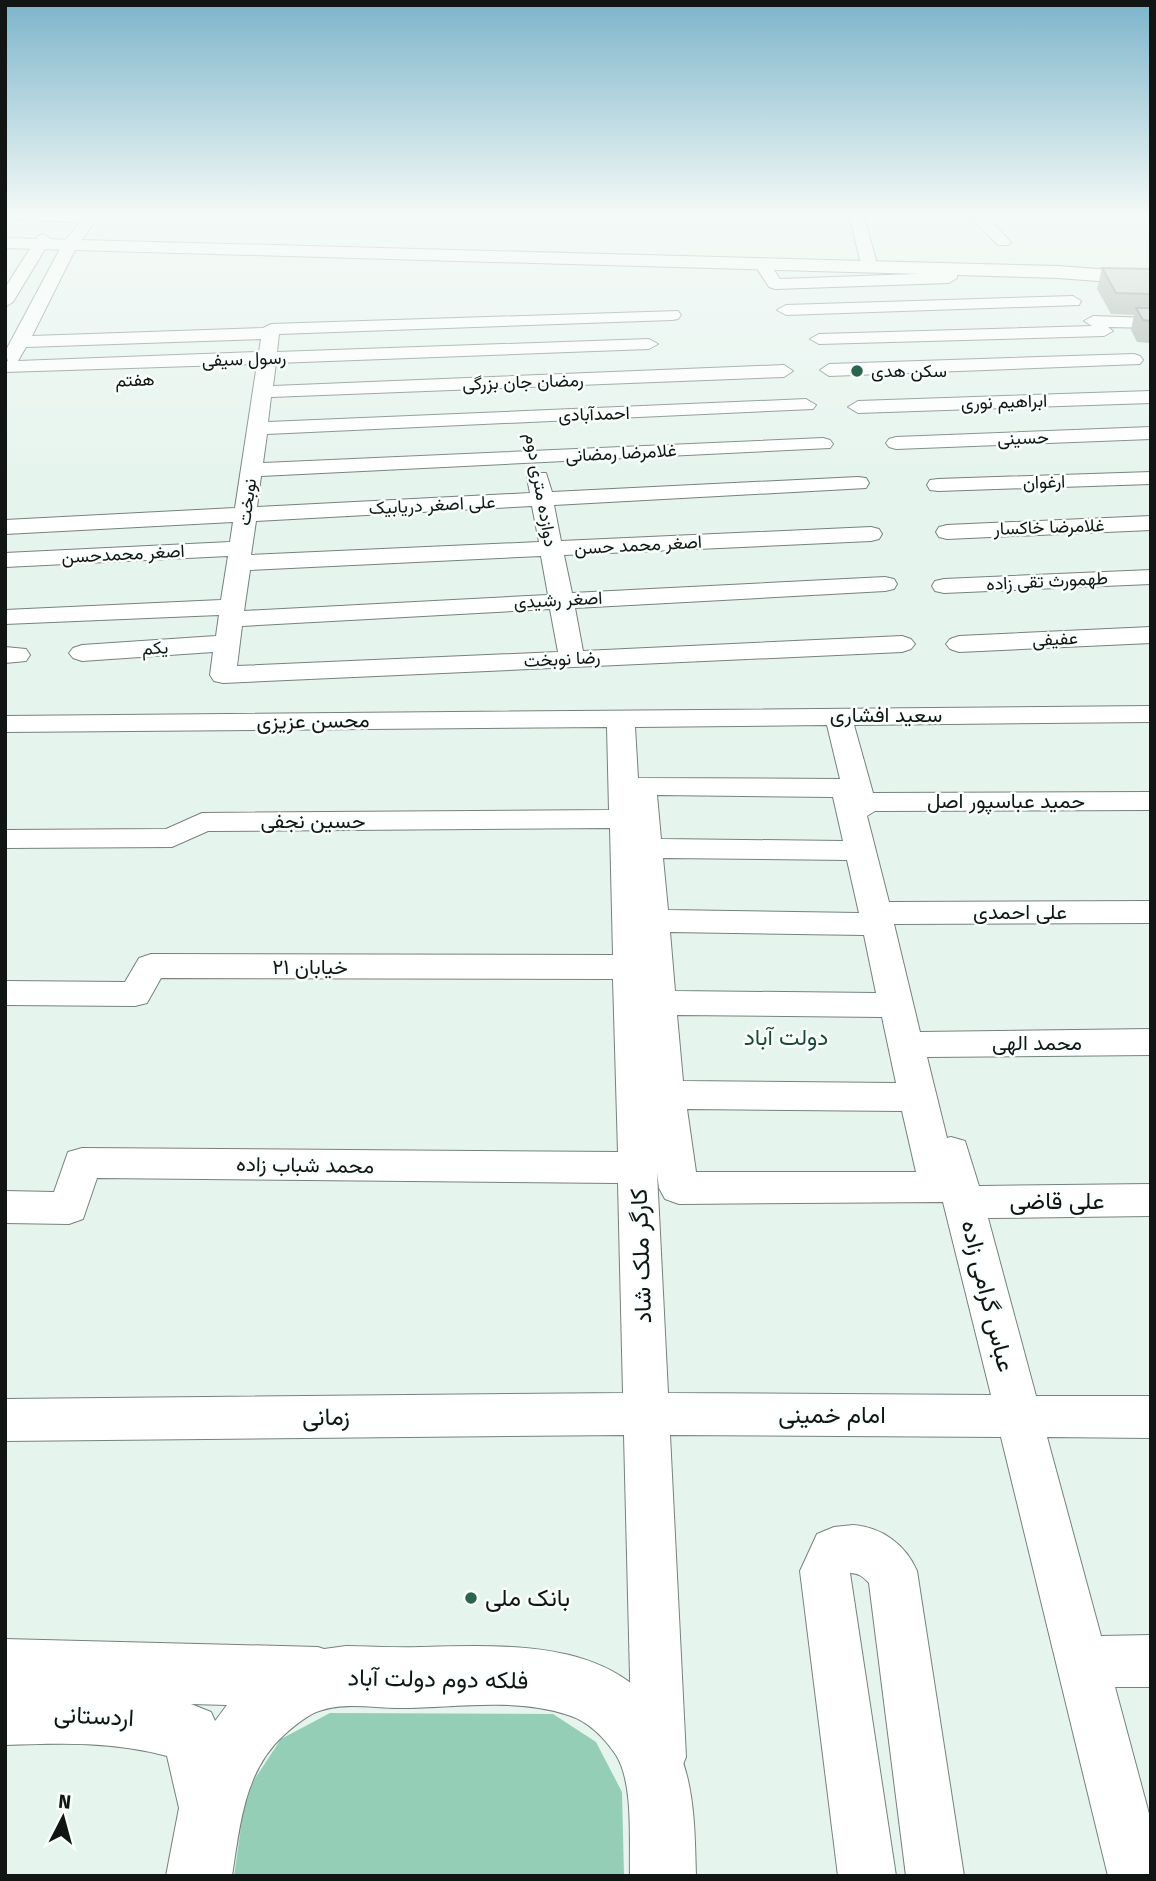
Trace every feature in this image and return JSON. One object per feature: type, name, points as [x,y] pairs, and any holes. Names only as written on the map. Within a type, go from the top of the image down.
[{"type":"main road","name":"اردستانی","points":[[5,1669],[331,1678]]},
{"type":"main road","name":"فلکه دوم دولت آباد","points":[[199,1876],[210,1805],[233,1751],[257,1717],[292,1690],[331,1678],[521,1678],[563,1683],[599,1696],[628,1720],[646,1750],[660,1795],[663,1876]]},
{"type":"main road","name":"اردستانی","points":[[5,1714],[118,1713],[163,1721],[189,1734],[203,1767],[210,1805]]},
{"type":"street","points":[[6,368],[41,302]]},
{"type":"street","points":[[786,310],[1048,302]]},
{"type":"street","points":[[829,370],[1139,365],[1074,302]]},
{"type":"street","points":[[20,342],[672,315]]},
{"type":"street","name":"دوازده متری دوم","points":[[509,321],[572,659]]},
{"type":"street","points":[[819,339],[1151,323]]},
{"type":"street","name":"نوبخت","points":[[223,675],[270,331]]},
{"type":"street","name":"رسول سیفی","points":[[6,368],[264,375],[514,349],[649,344]]},
{"type":"street","name":"رمضان جان بزرگی","points":[[264,375],[521,382],[784,371]]},
{"type":"street","name":"هفتم","points":[[5,385],[264,375]]},
{"type":"street","name":"ابراهیم نوری","points":[[858,407],[1151,397]]},
{"type":"street","name":"احمدآبادی","points":[[257,428],[806,405]]},
{"type":"street","name":"حسینی","points":[[896,443],[1151,433]]},
{"type":"street","name":"غلامرضا رمضانی","points":[[251,470],[822,444]]},
{"type":"street","name":"ارغوان","points":[[938,485],[1151,478]]},
{"type":"street","name":"علی اصغر دریابیک","points":[[5,527],[858,483]]},
{"type":"street","name":"غلامرضا خاکسار","points":[[947,531],[1151,523]]},
{"type":"street","name":"اصغر محمد حسن","points":[[239,556],[552,549],[871,534]]},
{"type":"street","name":"اصغر محمدحسن","points":[[5,560],[239,556]]},
{"type":"street","name":"طهمورث تقی زاده","points":[[944,586],[1151,577]]},
{"type":"street","name":"اصغر رشیدی","points":[[5,617],[230,623],[561,600],[885,584]]},
{"type":"street","name":"یکم","points":[[82,653],[230,623]]},
{"type":"street","name":"عفیفی","points":[[959,644],[1151,635]]},
{"type":"street","name":"رضا نوبخت","points":[[223,675],[902,644]]},
{"type":"street","name":"سعید افشاری","points":[[621,717],[1151,714]]},
{"type":"street","name":"عباس گرامی زاده","points":[[838,716],[860,802],[882,918],[923,1044],[1138,1876]]},
{"type":"street","name":"محسن عزیزی","points":[[5,724],[621,717]]},
{"type":"street","name":"کارگر ملک شاد","points":[[621,717],[625,819],[644,984],[638,1168],[660,1795]]},
{"type":"street","points":[[642,786],[846,788],[860,851],[882,918],[895,1005],[939,1188],[679,1188],[666,1095],[644,984],[653,922],[642,786]]},
{"type":"street","name":"حمید عباسپور اصل","points":[[860,802],[1151,801]]},
{"type":"street","name":"حسین نجفی","points":[[5,839],[172,838],[202,822],[625,819]]},
{"type":"street","points":[[648,848],[860,851]]},
{"type":"street","name":"علی احمدی","points":[[653,922],[1151,912]]},
{"type":"street","name":"خیابان ۲۱","points":[[5,993],[135,994],[150,966],[644,984]]},
{"type":"street","points":[[644,984],[895,1005]]},
{"type":"street","name":"محمد الهی","points":[[923,1044],[1151,1042]]},
{"type":"street","points":[[666,1095],[917,1097]]},
{"type":"street","name":"محمد شباب زاده","points":[[5,1207],[69,1208],[82,1163],[638,1168]]},
{"type":"street","name":"علی قاضی","points":[[964,1202],[1151,1200]]},
{"type":"street","name":"امام خمینی","points":[[646,1414],[1151,1417]]},
{"type":"street","name":"زمانی","points":[[5,1420],[646,1414]]},
{"type":"street","points":[[867,1876],[825,1571],[834,1551],[853,1548],[873,1552],[892,1571],[935,1876]]},
{"type":"street","points":[[1082,1662],[1151,1661]]},
{"type":"green space","points":[[330,1713],[553,1714],[596,1742],[622,1792],[624,1876],[234,1876],[246,1792],[281,1739]]},
{"type":"building","points":[[1136,308],[1151,308],[1151,321],[1143,320]]},
{"type":"place","name":"سكن هدى","points":[[857,371]]},
{"type":"place","name":"بانک ملی","points":[[471,1598]]},
{"type":"district","name":"دولت آباد","points":[[786,1037]]}]
